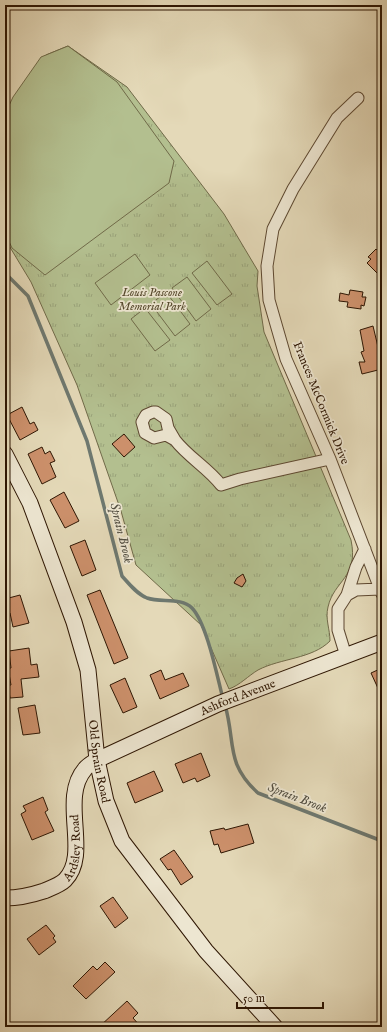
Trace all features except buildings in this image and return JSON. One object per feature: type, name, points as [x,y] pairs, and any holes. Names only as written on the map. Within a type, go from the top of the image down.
[{"type":"street","name":"Frances McCormick Drive","points":[[358,98],[337,118],[293,189],[273,229],[267,266],[269,300],[286,359],[330,459],[381,592]]},
{"type":"street","points":[[175,440],[190,457],[221,485],[240,479],[330,459]]},
{"type":"street","name":"Old Sprain Road","points":[[5,454],[30,503],[74,622],[88,670],[97,760],[106,801],[122,841],[206,951],[275,1027]]},
{"type":"street","points":[[346,656],[337,621],[338,609],[347,594],[356,568],[365,549]]},
{"type":"street","points":[[347,594],[356,590],[381,592]]},
{"type":"street","name":"Ashford Avenue","points":[[97,760],[218,704],[382,642]]},
{"type":"street","name":"Ardsley Road","points":[[5,898],[39,892],[52,888],[65,880],[72,869],[75,852],[73,805],[77,783],[85,768],[97,760]]},
{"type":"green space","name":"Louis Pascone Memorial Park","points":[[68,46],[127,87],[224,214],[258,271],[257,286],[264,332],[351,540],[353,553],[352,563],[345,578],[335,590],[328,607],[327,616],[330,641],[323,647],[305,655],[258,670],[229,689],[201,625],[136,565],[121,511],[77,385],[31,282],[5,239],[5,120],[46,55]]},
{"type":"green space","points":[[68,46],[117,82],[174,161],[169,183],[45,275],[12,248],[5,233],[5,114],[13,97],[41,57]]},
{"type":"green space","points":[[135,254],[150,275],[111,305],[95,283]]},
{"type":"green space","points":[[207,261],[232,294],[217,305],[192,273]]},
{"type":"green space","points":[[187,277],[211,309],[196,321],[172,288]]},
{"type":"green space","points":[[166,292],[190,324],[175,336],[151,304]]},
{"type":"green space","points":[[145,308],[170,340],[155,351],[131,319]]},
{"type":"waterway","name":"Sprain Brook","points":[[5,273],[28,296],[87,441],[122,576],[130,585],[147,598],[182,602],[192,608],[207,638],[223,699]]},
{"type":"waterway","name":"Sprain Brook","points":[[225,705],[236,762],[240,772],[258,793],[382,841]]}]
